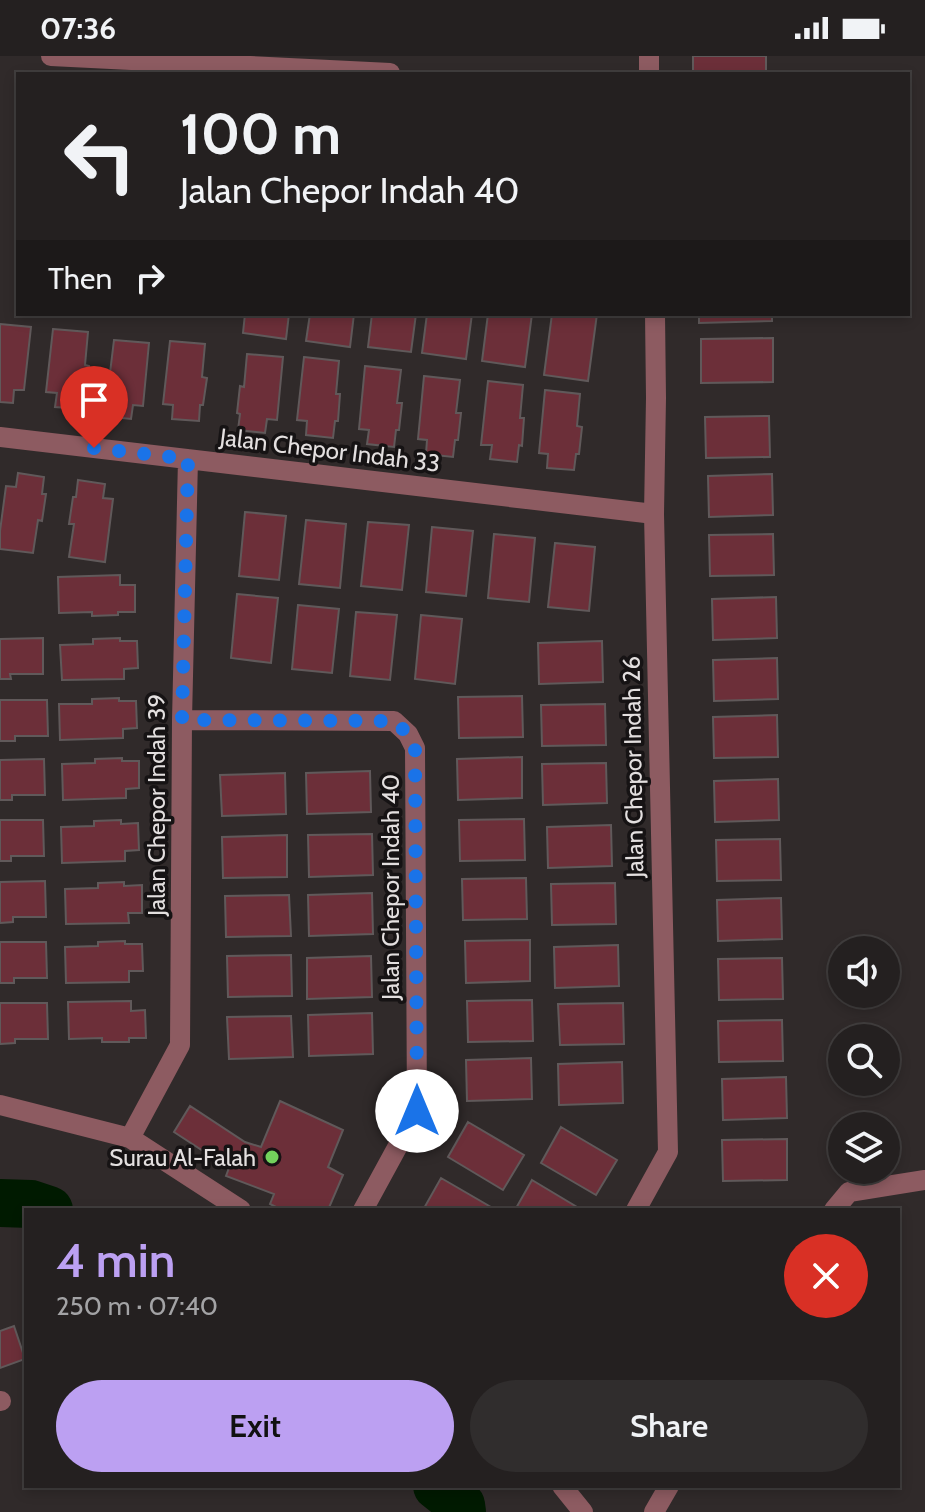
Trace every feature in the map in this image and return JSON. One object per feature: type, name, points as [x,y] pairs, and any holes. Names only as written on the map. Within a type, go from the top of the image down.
[{"type":"street","points":[[51,56],[389,68]]},
{"type":"street","name":"Jalan Chepor Indah 26","points":[[637,1208],[668,1152],[654,514],[655,316]]},
{"type":"street","name":"Jalan Chepor Indah 33","points":[[0,437],[654,514]]},
{"type":"street","name":"Jalan Chepor Indah 39","points":[[130,1138],[180,1045],[182,720],[188,459]]},
{"type":"street","name":"Jalan Chepor Indah 40","points":[[182,720],[394,721],[408,734],[415,748],[417,1111],[364,1208]]},
{"type":"street","points":[[0,1105],[130,1138],[238,1208]]},
{"type":"street","points":[[836,1208],[849,1192],[925,1180]]},
{"type":"street","points":[[564,1488],[583,1512]]},
{"type":"street","points":[[654,1512],[668,1488]]},
{"type":"building","points":[[693,56],[766,56],[766,72],[693,72]]},
{"type":"building","points":[[245,316],[289,316],[286,339],[243,333]]},
{"type":"building","points":[[310,316],[354,316],[350,347],[306,341]]},
{"type":"building","points":[[372,316],[416,316],[411,352],[368,347]]},
{"type":"building","points":[[427,316],[472,316],[466,359],[422,353]]},
{"type":"building","points":[[488,316],[532,316],[525,367],[482,361]]},
{"type":"building","points":[[552,316],[597,316],[588,381],[544,375]]},
{"type":"building","points":[[699,316],[772,316],[772,321],[699,323]]},
{"type":"building","points":[[0,324],[31,327],[24,390],[14,390],[13,403],[0,402]]},
{"type":"building","points":[[53,329],[88,332],[85,365],[89,366],[87,393],[83,393],[82,409],[55,407],[57,393],[46,392]]},
{"type":"building","points":[[773,338],[773,382],[701,383],[701,339]]},
{"type":"building","points":[[114,340],[149,343],[143,406],[133,405],[131,419],[104,416],[106,372],[110,373]]},
{"type":"building","points":[[170,341],[205,344],[202,377],[207,378],[199,421],[172,419],[173,405],[163,404]]},
{"type":"building","points":[[247,354],[283,357],[277,420],[267,419],[265,433],[238,430],[240,386],[244,387]]},
{"type":"building","points":[[304,357],[339,361],[336,394],[340,394],[338,421],[335,421],[333,438],[306,435],[307,421],[297,420]]},
{"type":"building","points":[[365,366],[401,370],[397,403],[402,403],[394,447],[367,444],[369,430],[359,429]]},
{"type":"building","points":[[424,376],[460,380],[456,413],[461,413],[453,457],[426,454],[427,440],[418,439]]},
{"type":"building","points":[[488,381],[523,385],[520,418],[524,418],[522,446],[519,445],[517,462],[490,459],[492,445],[481,445]]},
{"type":"building","points":[[545,390],[580,394],[577,426],[582,427],[574,470],[547,468],[548,454],[539,453]]},
{"type":"building","points":[[769,416],[770,457],[706,458],[705,417]]},
{"type":"building","points":[[18,473],[44,477],[42,494],[46,494],[33,553],[0,549],[6,486],[16,487]]},
{"type":"building","points":[[772,474],[773,515],[709,517],[708,476]]},
{"type":"building","points":[[78,480],[105,484],[103,498],[113,499],[105,562],[69,557],[74,524],[69,524]]},
{"type":"building","points":[[245,512],[286,516],[279,580],[239,576]]},
{"type":"building","points":[[306,520],[346,524],[340,588],[299,584]]},
{"type":"building","points":[[368,522],[409,525],[402,590],[361,586]]},
{"type":"building","points":[[432,527],[473,531],[466,596],[426,592]]},
{"type":"building","points":[[494,534],[535,538],[529,602],[488,598]]},
{"type":"building","points":[[773,534],[774,575],[710,576],[709,535]]},
{"type":"building","points":[[555,543],[595,547],[589,611],[548,607]]},
{"type":"building","points":[[120,575],[120,585],[135,585],[135,612],[92,616],[92,612],[59,613],[58,577]]},
{"type":"building","points":[[237,594],[278,598],[271,663],[231,658]]},
{"type":"building","points":[[776,597],[777,638],[713,640],[712,599]]},
{"type":"building","points":[[298,605],[339,609],[332,673],[292,669]]},
{"type":"building","points":[[356,612],[397,615],[390,680],[350,676]]},
{"type":"building","points":[[421,615],[462,619],[455,684],[415,679]]},
{"type":"building","points":[[43,638],[43,674],[10,674],[11,679],[0,679],[0,639]]},
{"type":"building","points":[[120,638],[120,641],[137,641],[138,668],[124,669],[124,679],[62,680],[60,645],[93,644],[93,639]]},
{"type":"building","points":[[602,641],[603,682],[539,684],[538,643]]},
{"type":"building","points":[[777,658],[778,699],[714,701],[713,660]]},
{"type":"building","points":[[522,696],[523,737],[459,738],[458,697]]},
{"type":"building","points":[[119,698],[119,701],[136,701],[137,728],[123,729],[123,738],[60,740],[59,704],[92,704],[92,699]]},
{"type":"building","points":[[0,700],[47,700],[48,736],[15,736],[15,741],[0,741]]},
{"type":"building","points":[[605,704],[606,745],[542,746],[541,705]]},
{"type":"building","points":[[777,715],[778,757],[714,758],[713,717]]},
{"type":"building","points":[[522,757],[522,798],[458,800],[457,759]]},
{"type":"building","points":[[122,758],[122,761],[139,761],[139,788],[126,789],[126,798],[63,800],[62,764]]},
{"type":"building","points":[[44,759],[45,795],[12,795],[12,800],[0,800],[0,760]]},
{"type":"building","points":[[606,763],[607,803],[543,805],[542,764]]},
{"type":"building","points":[[370,771],[371,812],[307,814],[306,773]]},
{"type":"building","points":[[285,773],[286,814],[222,816],[220,775]]},
{"type":"building","points":[[778,779],[779,820],[715,822],[714,781]]},
{"type":"building","points":[[524,819],[525,860],[460,861],[459,820]]},
{"type":"building","points":[[0,820],[43,820],[44,856],[11,856],[11,861],[0,861]]},
{"type":"building","points":[[121,820],[121,824],[138,823],[139,850],[125,851],[125,861],[62,863],[61,827],[94,826],[94,821]]},
{"type":"building","points":[[611,825],[612,866],[548,868],[547,827]]},
{"type":"building","points":[[372,834],[373,875],[309,877],[308,835]]},
{"type":"building","points":[[287,835],[287,877],[223,878],[222,837]]},
{"type":"building","points":[[780,839],[781,880],[717,881],[716,840]]},
{"type":"building","points":[[526,878],[527,919],[463,920],[462,879]]},
{"type":"building","points":[[45,881],[46,917],[13,917],[13,922],[0,923],[0,882]]},
{"type":"building","points":[[124,882],[124,886],[142,885],[142,913],[128,913],[129,923],[66,924],[65,889],[98,888],[98,883]]},
{"type":"building","points":[[615,883],[616,924],[552,925],[551,884]]},
{"type":"building","points":[[372,893],[373,934],[309,936],[308,895]]},
{"type":"building","points":[[289,895],[291,936],[226,937],[225,896]]},
{"type":"building","points":[[781,898],[782,939],[718,941],[717,900]]},
{"type":"building","points":[[530,940],[530,981],[466,983],[465,941]]},
{"type":"building","points":[[125,941],[125,944],[142,944],[143,971],[129,971],[129,982],[66,983],[65,947]]},
{"type":"building","points":[[0,942],[46,942],[47,978],[14,978],[14,983],[0,983]]},
{"type":"building","points":[[618,945],[619,986],[555,988],[554,947]]},
{"type":"building","points":[[291,955],[292,996],[228,997],[227,956]]},
{"type":"building","points":[[371,956],[372,997],[307,999],[307,958]]},
{"type":"building","points":[[782,958],[783,999],[719,1000],[718,959]]},
{"type":"building","points":[[532,1000],[533,1041],[468,1042],[467,1001]]},
{"type":"building","points":[[131,1001],[131,1011],[145,1010],[146,1038],[129,1038],[129,1042],[102,1042],[102,1038],[69,1039],[68,1002]]},
{"type":"building","points":[[0,1003],[47,1003],[48,1039],[15,1039],[15,1043],[0,1044]]},
{"type":"building","points":[[623,1003],[624,1044],[560,1045],[558,1004]]},
{"type":"building","points":[[372,1013],[373,1054],[309,1056],[308,1015]]},
{"type":"building","points":[[291,1016],[293,1057],[229,1059],[227,1017]]},
{"type":"building","points":[[782,1020],[783,1061],[719,1062],[718,1021]]},
{"type":"building","points":[[531,1058],[532,1099],[467,1101],[466,1060]]},
{"type":"building","points":[[622,1062],[623,1103],[559,1105],[558,1064]]},
{"type":"building","points":[[786,1077],[787,1118],[723,1120],[722,1079]]},
{"type":"building","name":"Surau Al-Falah","points":[[280,1101],[343,1130],[328,1167],[343,1175],[329,1208],[278,1208],[270,1204],[274,1194],[226,1176],[229,1168],[174,1132],[190,1106],[245,1142],[261,1147]]},
{"type":"building","points":[[468,1122],[524,1155],[503,1190],[448,1157]]},
{"type":"building","points":[[561,1127],[617,1160],[596,1195],[541,1163]]},
{"type":"building","points":[[787,1139],[787,1180],[723,1181],[722,1140]]},
{"type":"building","points":[[441,1178],[493,1208],[424,1208]]},
{"type":"building","points":[[532,1180],[579,1208],[516,1208]]},
{"type":"building","points":[[14,1326],[24,1359],[0,1368],[0,1331]]},
{"type":"waterway","points":[[0,1203],[31,1204],[43,1208]]},
{"type":"waterway","points":[[440,1488],[461,1505],[462,1512]]},
{"type":"place","name":"Surau Al-Falah","points":[[272,1157]]},
{"type":"route","points":[[94,448],[188,459],[182,720],[394,721],[408,734],[415,748],[417,1111]]}]
